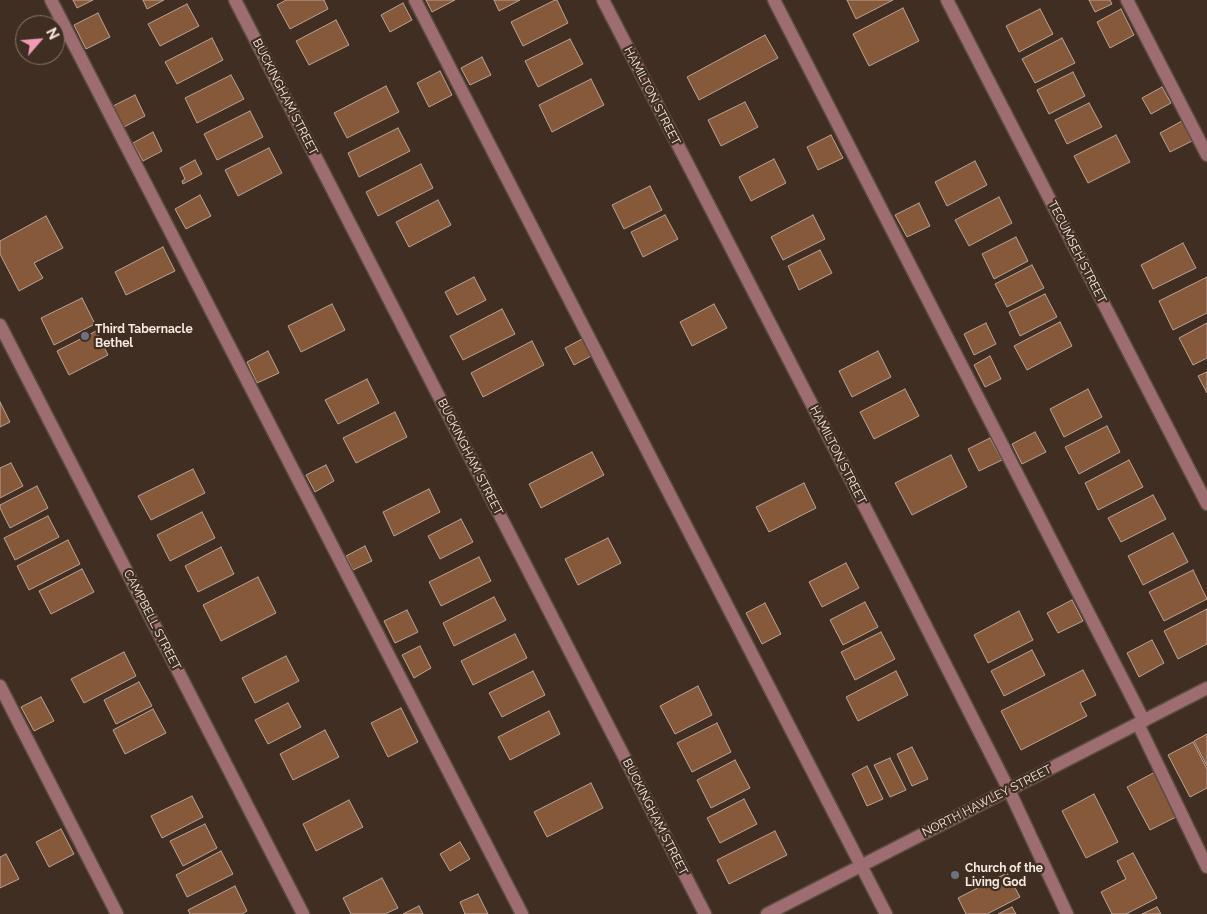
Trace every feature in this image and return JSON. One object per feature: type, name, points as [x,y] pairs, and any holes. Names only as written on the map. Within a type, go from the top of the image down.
[{"type":"street","points":[[51,0],[522,914]]},
{"type":"street","name":"BUCKINGHAM STREET","points":[[235,0],[705,914]]},
{"type":"street","points":[[416,0],[886,914]]},
{"type":"street","name":"HAMILTON STREET","points":[[602,0],[898,570],[1009,790],[1067,914]]},
{"type":"street","points":[[774,0],[1141,722],[1207,867]]},
{"type":"street","name":"TECUMSEH STREET","points":[[947,0],[1207,504]]},
{"type":"street","points":[[1127,0],[1207,155]]},
{"type":"street","name":"CAMPBELL STREET","points":[[0,325],[303,914]]},
{"type":"street","points":[[0,686],[117,914]]},
{"type":"street","name":"NORTH HAWLEY STREET","points":[[767,914],[1207,688]]},
{"type":"building","points":[[73,0],[93,0],[77,8]]},
{"type":"building","points":[[143,0],[164,0],[147,9]]},
{"type":"building","points":[[286,0],[324,0],[328,9],[290,29],[277,5]]},
{"type":"building","points":[[426,0],[455,0],[432,12]]},
{"type":"building","points":[[494,0],[520,0],[499,11]]},
{"type":"building","points":[[557,0],[568,23],[523,46],[511,22]]},
{"type":"building","points":[[847,0],[893,0],[856,19]]},
{"type":"building","points":[[1089,0],[1110,0],[1112,4],[1095,12]]},
{"type":"building","points":[[403,3],[412,20],[390,32],[381,15]]},
{"type":"building","points":[[187,4],[199,26],[160,46],[148,24]]},
{"type":"building","points":[[903,8],[919,41],[869,66],[853,34]]},
{"type":"building","points":[[1040,9],[1053,34],[1019,52],[1006,26]]},
{"type":"building","points":[[1121,9],[1134,35],[1110,48],[1097,22]]},
{"type":"building","points":[[98,13],[110,37],[86,49],[74,25]]},
{"type":"building","points":[[336,20],[349,45],[309,65],[296,41]]},
{"type":"building","points":[[765,35],[778,58],[699,100],[687,77]]},
{"type":"building","points":[[212,38],[223,60],[177,84],[165,62]]},
{"type":"building","points":[[1062,38],[1075,63],[1035,83],[1022,59]]},
{"type":"building","points":[[570,39],[583,64],[538,87],[525,61]]},
{"type":"building","points":[[482,57],[491,75],[470,85],[461,68]]},
{"type":"building","points":[[440,71],[452,95],[429,107],[417,83]]},
{"type":"building","points":[[1073,72],[1085,96],[1049,114],[1037,90]]},
{"type":"building","points":[[231,75],[244,99],[197,123],[185,98]]},
{"type":"building","points":[[591,79],[604,105],[552,132],[539,105]]},
{"type":"building","points":[[386,86],[399,112],[347,138],[334,113]]},
{"type":"building","points":[[1162,87],[1171,103],[1151,114],[1142,98]]},
{"type":"building","points":[[135,95],[145,116],[124,127],[113,106]]},
{"type":"building","points":[[745,102],[758,127],[721,146],[708,120]]},
{"type":"building","points":[[1089,103],[1102,127],[1067,144],[1055,120]]},
{"type":"building","points":[[250,111],[263,137],[217,160],[204,134]]},
{"type":"building","points":[[1182,121],[1192,141],[1170,152],[1160,133]]},
{"type":"building","points":[[398,128],[410,151],[359,177],[348,153]]},
{"type":"building","points":[[153,132],[162,151],[143,161],[133,143]]},
{"type":"building","points":[[831,135],[843,158],[818,170],[807,147]]},
{"type":"building","points":[[1116,135],[1130,162],[1088,183],[1074,156]]},
{"type":"building","points":[[269,148],[282,173],[238,196],[225,170]]},
{"type":"building","points":[[774,159],[786,183],[751,201],[739,177]]},
{"type":"building","points":[[195,160],[202,174],[183,184],[182,181],[185,179],[180,168]]},
{"type":"building","points":[[975,161],[987,185],[947,206],[935,182]]},
{"type":"building","points":[[421,164],[433,188],[378,216],[366,192]]},
{"type":"building","points":[[650,186],[662,210],[624,229],[612,205]]},
{"type":"building","points":[[200,195],[211,216],[186,229],[175,209]]},
{"type":"building","points":[[999,197],[1012,223],[969,246],[955,220]]},
{"type":"building","points":[[438,200],[451,225],[409,247],[396,222]]},
{"type":"building","points":[[919,203],[930,226],[907,237],[895,215]]},
{"type":"building","points":[[665,215],[678,239],[643,257],[631,232]]},
{"type":"building","points":[[813,215],[825,239],[783,260],[771,237]]},
{"type":"building","points":[[46,216],[63,248],[34,263],[43,278],[19,291],[0,254],[0,241]]},
{"type":"building","points":[[1016,237],[1028,261],[994,279],[982,254]]},
{"type":"building","points":[[1183,243],[1196,268],[1153,289],[1141,265]]},
{"type":"building","points":[[163,247],[175,271],[126,295],[115,272]]},
{"type":"building","points":[[820,250],[832,273],[799,290],[788,266]]},
{"type":"building","points":[[1032,265],[1044,288],[1007,307],[995,284]]},
{"type":"building","points":[[474,277],[486,300],[457,315],[445,292]]},
{"type":"building","points":[[1207,277],[1207,313],[1173,330],[1159,301]]},
{"type":"building","points":[[1045,294],[1057,317],[1020,336],[1009,312]]},
{"type":"building","points":[[82,298],[95,324],[54,345],[41,318]]},
{"type":"building","points":[[332,304],[345,330],[301,352],[288,326]]},
{"type":"building","points":[[714,304],[727,328],[692,346],[680,322]]},
{"type":"building","points":[[502,309],[515,334],[463,360],[450,336]]},
{"type":"building","points":[[1060,322],[1072,346],[1027,370],[1014,346]]},
{"type":"building","points":[[986,323],[996,344],[974,355],[964,334]]},
{"type":"building","points":[[1207,323],[1207,358],[1193,365],[1179,338]]},
{"type":"building","points":[[96,331],[108,355],[69,375],[57,351]]},
{"type":"building","points":[[582,339],[591,356],[574,365],[565,348]]},
{"type":"building","points":[[532,341],[544,365],[483,397],[471,373]]},
{"type":"building","points":[[268,351],[279,373],[257,383],[247,362]]},
{"type":"building","points":[[878,351],[891,377],[852,397],[839,371]]},
{"type":"building","points":[[990,356],[1001,379],[985,387],[974,365]]},
{"type":"building","points":[[1207,372],[1207,393],[1198,376]]},
{"type":"building","points":[[367,379],[379,403],[338,424],[325,400]]},
{"type":"building","points":[[905,389],[919,416],[874,439],[860,412]]},
{"type":"building","points":[[1088,389],[1102,417],[1064,437],[1050,409]]},
{"type":"building","points":[[0,402],[10,422],[0,427]]},
{"type":"building","points":[[395,412],[407,437],[356,463],[343,438]]},
{"type":"building","points":[[1107,426],[1120,452],[1079,474],[1065,447]]},
{"type":"building","points":[[1035,432],[1046,452],[1022,464],[1012,444]]},
{"type":"building","points":[[990,438],[1002,460],[979,471],[968,449]]},
{"type":"building","points":[[592,452],[604,475],[541,508],[529,484]]},
{"type":"building","points":[[951,455],[967,487],[912,515],[895,483]]},
{"type":"building","points":[[1129,460],[1143,487],[1098,510],[1085,483]]},
{"type":"building","points":[[11,463],[23,486],[0,498],[0,468]]},
{"type":"building","points":[[326,465],[334,481],[315,492],[306,475]]},
{"type":"building","points":[[193,469],[205,493],[151,520],[138,496]]},
{"type":"building","points":[[804,483],[816,508],[769,532],[756,507]]},
{"type":"building","points":[[37,486],[48,508],[10,528],[0,505]]},
{"type":"building","points":[[429,489],[440,512],[394,536],[383,512]]},
{"type":"building","points":[[1153,495],[1166,519],[1121,542],[1108,518]]},
{"type":"building","points":[[202,512],[215,538],[170,561],[157,535]]},
{"type":"building","points":[[48,516],[59,537],[15,560],[4,538]]},
{"type":"building","points":[[461,519],[473,542],[440,559],[428,536]]},
{"type":"building","points":[[1173,533],[1188,562],[1143,585],[1128,556]]},
{"type":"building","points":[[608,538],[621,563],[578,585],[565,559]]},
{"type":"building","points":[[68,540],[80,564],[29,590],[17,566]]},
{"type":"building","points":[[365,546],[372,561],[353,570],[346,556]]},
{"type":"building","points":[[221,547],[234,574],[198,592],[185,566]]},
{"type":"building","points":[[479,557],[491,581],[441,606],[429,582]]},
{"type":"building","points":[[846,563],[859,588],[822,607],[809,582]]},
{"type":"building","points":[[82,569],[94,592],[51,614],[39,591]]},
{"type":"building","points":[[1193,570],[1207,599],[1164,621],[1149,592]]},
{"type":"building","points":[[258,577],[276,613],[221,641],[203,605]]},
{"type":"building","points":[[494,597],[506,620],[454,646],[443,623]]},
{"type":"building","points":[[1072,600],[1083,621],[1058,633],[1047,613]]},
{"type":"building","points":[[865,602],[878,627],[843,645],[830,620]]},
{"type":"building","points":[[765,603],[781,634],[762,644],[746,613]]},
{"type":"building","points":[[1207,609],[1207,644],[1178,659],[1164,631]]},
{"type":"building","points":[[407,610],[418,632],[395,643],[384,621]]},
{"type":"building","points":[[1019,611],[1033,640],[988,663],[974,635]]},
{"type":"building","points":[[881,632],[895,659],[855,680],[841,652]]},
{"type":"building","points":[[515,634],[527,658],[473,685],[461,661]]},
{"type":"building","points":[[1152,640],[1164,663],[1139,677],[1127,653]]},
{"type":"building","points":[[420,646],[431,668],[414,678],[402,655]]},
{"type":"building","points":[[1032,650],[1045,675],[1004,696],[991,671]]},
{"type":"building","points":[[124,652],[136,676],[84,703],[71,679]]},
{"type":"building","points":[[286,656],[299,681],[255,703],[242,678]]},
{"type":"building","points":[[1083,670],[1096,695],[1080,703],[1087,716],[1021,750],[1001,711]]},
{"type":"building","points":[[533,671],[545,695],[502,717],[489,693]]},
{"type":"building","points":[[896,671],[908,695],[858,721],[846,697]]},
{"type":"building","points":[[139,682],[152,706],[116,724],[104,700]]},
{"type":"building","points":[[698,686],[712,715],[675,734],[660,706]]},
{"type":"building","points":[[41,697],[54,721],[34,731],[21,707]]},
{"type":"building","points":[[288,703],[301,727],[268,744],[255,720]]},
{"type":"building","points":[[401,708],[418,742],[388,757],[371,723]]},
{"type":"building","points":[[153,709],[166,733],[125,754],[113,730]]},
{"type":"building","points":[[549,711],[560,734],[510,760],[498,737]]},
{"type":"building","points":[[717,723],[731,752],[692,772],[677,743]]},
{"type":"building","points":[[325,730],[339,757],[293,780],[280,754]]},
{"type":"building","points":[[1207,734],[1207,766],[1194,741]]},
{"type":"building","points":[[1193,742],[1207,769],[1207,788],[1190,797],[1168,755]]},
{"type":"building","points":[[912,747],[928,779],[912,786],[897,754]]},
{"type":"building","points":[[890,758],[906,790],[890,797],[874,765]]},
{"type":"building","points":[[735,760],[750,788],[711,808],[697,780]]},
{"type":"building","points":[[867,766],[883,799],[867,806],[852,774]]},
{"type":"building","points":[[1155,772],[1178,816],[1150,830],[1127,787]]},
{"type":"building","points":[[591,783],[603,808],[547,837],[534,812]]},
{"type":"building","points":[[1094,794],[1118,842],[1086,858],[1062,811]]},
{"type":"building","points":[[192,796],[203,817],[162,838],[151,816]]},
{"type":"building","points":[[744,799],[757,824],[720,843],[707,818]]},
{"type":"building","points":[[349,800],[363,827],[316,851],[303,824]]},
{"type":"building","points":[[205,824],[217,848],[183,866],[170,841]]},
{"type":"building","points":[[61,829],[74,854],[49,867],[36,842]]},
{"type":"building","points":[[775,831],[787,855],[729,884],[717,860]]},
{"type":"building","points":[[460,842],[470,859],[450,871],[440,854]]},
{"type":"building","points":[[221,851],[233,874],[187,897],[176,875]]},
{"type":"building","points":[[1133,853],[1157,898],[1126,914],[1112,914],[1101,892],[1126,879],[1117,861]]},
{"type":"building","points":[[6,854],[19,879],[0,888],[0,857]]},
{"type":"building","points":[[1007,873],[1020,897],[987,914],[966,914],[958,898]]},
{"type":"building","points":[[382,878],[398,908],[385,914],[351,914],[343,898]]},
{"type":"building","points":[[235,886],[247,911],[242,914],[190,914],[188,910]]},
{"type":"building","points":[[478,894],[488,914],[465,914],[460,902]]},
{"type":"building","points":[[419,906],[423,914],[403,914]]},
{"type":"building","points":[[1012,907],[1016,914],[998,914]]},
{"type":"building","points":[[1157,907],[1161,914],[1142,914]]},
{"type":"place","name":"Third Tabernacle Bethel","points":[[85,336]]},
{"type":"place","name":"Church of the Living God","points":[[955,875]]}]
